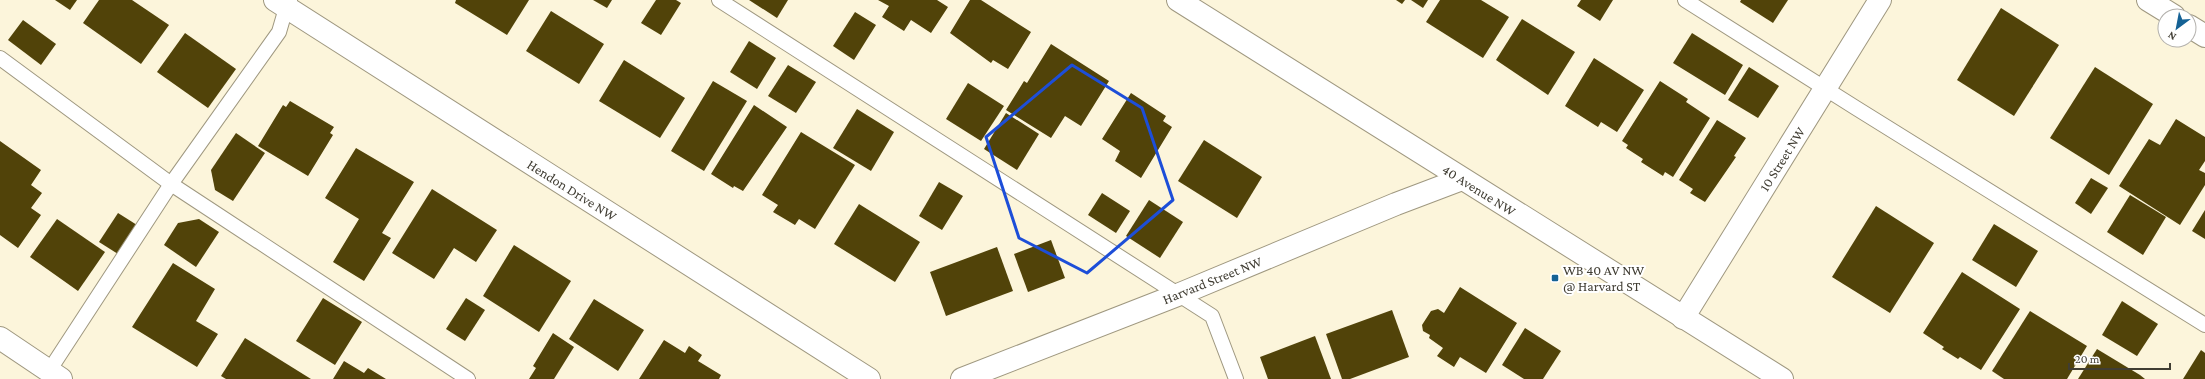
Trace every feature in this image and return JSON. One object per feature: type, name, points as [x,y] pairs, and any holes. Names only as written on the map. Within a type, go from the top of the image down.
[{"type":"street","name":"40 Avenue NW","points":[[1178,0],[1782,379]]},
{"type":"street","name":"10 Street NW","points":[[1683,318],[1880,0]]},
{"type":"street","points":[[2148,0],[2161,8]]},
{"type":"street","name":"Hendon Drive NW","points":[[284,3],[869,379]]},
{"type":"street","name":"Harvard Street NW","points":[[962,379],[1180,294],[1396,204],[1462,179]]},
{"type":"street","points":[[0,338],[55,375]]},
{"type":"lane","points":[[719,0],[1180,294],[1212,316],[1236,379]]},
{"type":"lane","points":[[1685,0],[1826,88],[1869,117],[2205,325]]},
{"type":"lane","points":[[55,375],[171,184],[279,32],[284,3]]},
{"type":"lane","points":[[0,58],[171,184],[468,379]]},
{"type":"highlighted area","points":[[1072,65],[1142,108],[1173,200],[1087,273],[1019,238],[986,137]]},
{"type":"building","points":[[55,0],[77,0],[70,10]]},
{"type":"building","points":[[99,0],[132,0],[169,25],[141,64],[83,23]]},
{"type":"building","points":[[456,0],[529,0],[507,35],[455,3]]},
{"type":"building","points":[[593,0],[612,0],[607,8]]},
{"type":"building","points":[[656,0],[676,0],[681,3],[661,35],[641,23]]},
{"type":"building","points":[[749,0],[788,0],[777,18]]},
{"type":"building","points":[[878,0],[937,0],[948,7],[931,33],[911,20],[904,31],[882,17],[889,6]]},
{"type":"building","points":[[970,0],[981,0],[1031,32],[1008,69],[993,60],[991,63],[950,33]]},
{"type":"building","points":[[1396,0],[1405,0],[1402,4]]},
{"type":"building","points":[[1411,0],[1428,0],[1423,8]]},
{"type":"building","points":[[1440,0],[1481,0],[1509,17],[1483,58],[1426,22]]},
{"type":"building","points":[[1581,0],[1613,0],[1600,21],[1577,6]]},
{"type":"building","points":[[1741,0],[1788,0],[1773,23],[1740,2]]},
{"type":"building","points":[[2001,8],[2059,45],[2014,116],[1957,80]]},
{"type":"building","points":[[551,11],[604,44],[579,84],[526,51]]},
{"type":"building","points":[[855,12],[876,25],[854,60],[833,46]]},
{"type":"building","points":[[1522,19],[1575,52],[1548,95],[1496,60]]},
{"type":"building","points":[[23,20],[56,44],[41,65],[8,40]]},
{"type":"building","points":[[185,33],[236,69],[208,108],[157,72]]},
{"type":"building","points":[[1692,33],[1743,65],[1725,95],[1673,63]]},
{"type":"building","points":[[749,41],[776,58],[757,89],[730,72]]},
{"type":"building","points":[[1051,44],[1109,81],[1081,126],[1065,116],[1051,138],[1006,110],[1024,81],[1027,83]]},
{"type":"building","points":[[1594,58],[1644,90],[1617,132],[1601,122],[1598,127],[1565,106]]},
{"type":"building","points":[[624,60],[685,98],[660,138],[599,101]]},
{"type":"building","points":[[788,65],[816,82],[796,113],[768,96]]},
{"type":"building","points":[[1749,67],[1779,86],[1758,118],[1728,100]]},
{"type":"building","points":[[2095,67],[2153,104],[2109,175],[2050,138]]},
{"type":"building","points":[[713,81],[747,101],[704,171],[671,151]]},
{"type":"building","points":[[1660,81],[1688,99],[1686,102],[1710,118],[1673,177],[1665,172],[1663,176],[1641,162],[1643,159],[1626,148],[1628,145],[1622,141]]},
{"type":"building","points":[[968,83],[1004,106],[981,141],[946,119]]},
{"type":"building","points":[[1131,93],[1166,116],[1163,121],[1172,127],[1141,178],[1115,161],[1120,151],[1102,139]]},
{"type":"building","points":[[290,101],[334,127],[330,133],[333,135],[308,176],[258,146],[283,105],[286,107]]},
{"type":"building","points":[[754,105],[787,127],[743,191],[734,186],[733,188],[711,174]]},
{"type":"building","points":[[857,109],[894,132],[871,171],[833,148]]},
{"type":"building","points":[[1006,113],[1039,134],[1017,170],[984,149]]},
{"type":"building","points":[[2176,119],[2205,137],[2205,161],[2199,170],[2205,173],[2205,185],[2180,225],[2119,186],[2149,139],[2160,145]]},
{"type":"building","points":[[1717,120],[1746,138],[1734,156],[1736,157],[1705,202],[1690,193],[1693,189],[1679,180]]},
{"type":"building","points":[[801,132],[855,165],[815,229],[799,219],[795,225],[773,212],[778,205],[762,195]]},
{"type":"building","points":[[236,133],[265,153],[233,201],[215,190],[211,170]]},
{"type":"building","points":[[1204,140],[1262,177],[1237,218],[1178,181]]},
{"type":"building","points":[[0,141],[41,170],[31,185],[42,193],[31,208],[41,215],[18,248],[0,235]]},
{"type":"building","points":[[356,148],[414,182],[382,233],[391,238],[364,281],[333,262],[359,219],[325,198]]},
{"type":"building","points":[[2091,178],[2108,188],[2091,214],[2075,203]]},
{"type":"building","points":[[939,182],[963,196],[942,230],[919,216]]},
{"type":"building","points":[[432,189],[497,230],[476,262],[454,248],[434,279],[392,253]]},
{"type":"building","points":[[1102,193],[1130,211],[1116,233],[1088,215]]},
{"type":"building","points":[[2130,195],[2166,217],[2143,255],[2107,232]]},
{"type":"building","points":[[1149,200],[1183,222],[1160,258],[1126,236]]},
{"type":"building","points":[[859,204],[920,242],[895,282],[834,244]]},
{"type":"building","points":[[1876,206],[1934,243],[1890,313],[1832,277]]},
{"type":"building","points":[[2205,210],[2205,239],[2192,231]]},
{"type":"building","points":[[118,213],[137,225],[118,254],[99,242]]},
{"type":"building","points":[[57,219],[105,252],[78,291],[30,257]]},
{"type":"building","points":[[199,219],[219,232],[196,267],[164,245],[178,223]]},
{"type":"building","points":[[1994,224],[2038,251],[2016,287],[1972,260]]},
{"type":"building","points":[[1051,240],[1065,278],[1028,292],[1014,254]]},
{"type":"building","points":[[514,245],[571,281],[539,332],[483,296]]},
{"type":"building","points":[[997,247],[1013,291],[946,316],[930,272]]},
{"type":"building","points":[[173,263],[215,289],[196,321],[218,334],[197,367],[132,327]]},
{"type":"building","points":[[1962,272],[2020,309],[1981,370],[1960,357],[1958,359],[1942,349],[1944,347],[1923,333]]},
{"type":"building","points":[[1460,287],[1517,323],[1486,373],[1460,357],[1454,367],[1437,356],[1443,348],[1429,338],[1430,335],[1423,331],[1422,325],[1431,311],[1438,309],[1444,313]]},
{"type":"building","points":[[323,298],[362,322],[335,365],[296,341]]},
{"type":"building","points":[[466,298],[485,310],[465,341],[446,329]]},
{"type":"building","points":[[594,299],[644,330],[618,371],[569,339]]},
{"type":"building","points":[[2122,301],[2158,324],[2137,356],[2102,335]]},
{"type":"building","points":[[1392,310],[1409,357],[1350,379],[1342,379],[1326,334]]},
{"type":"building","points":[[2030,311],[2087,346],[2067,379],[2004,379],[1992,371]]},
{"type":"building","points":[[1525,328],[1561,351],[1543,379],[1524,379],[1502,365]]},
{"type":"building","points":[[553,333],[574,347],[554,379],[529,379],[536,368],[533,366]]},
{"type":"building","points":[[1315,336],[1331,379],[1268,379],[1260,357]]},
{"type":"building","points":[[245,338],[311,379],[226,379],[221,376]]},
{"type":"building","points":[[664,340],[685,353],[689,346],[702,355],[698,361],[721,375],[719,379],[639,379]]},
{"type":"building","points":[[2097,349],[2140,375],[2145,379],[2078,379]]},
{"type":"building","points":[[2201,350],[2205,353],[2205,379],[2183,379]]},
{"type":"building","points":[[344,361],[364,373],[368,368],[386,379],[333,379]]},
{"type":"place","name":"WB 40 AV NW @ Harvard ST","points":[[1555,278]]}]
